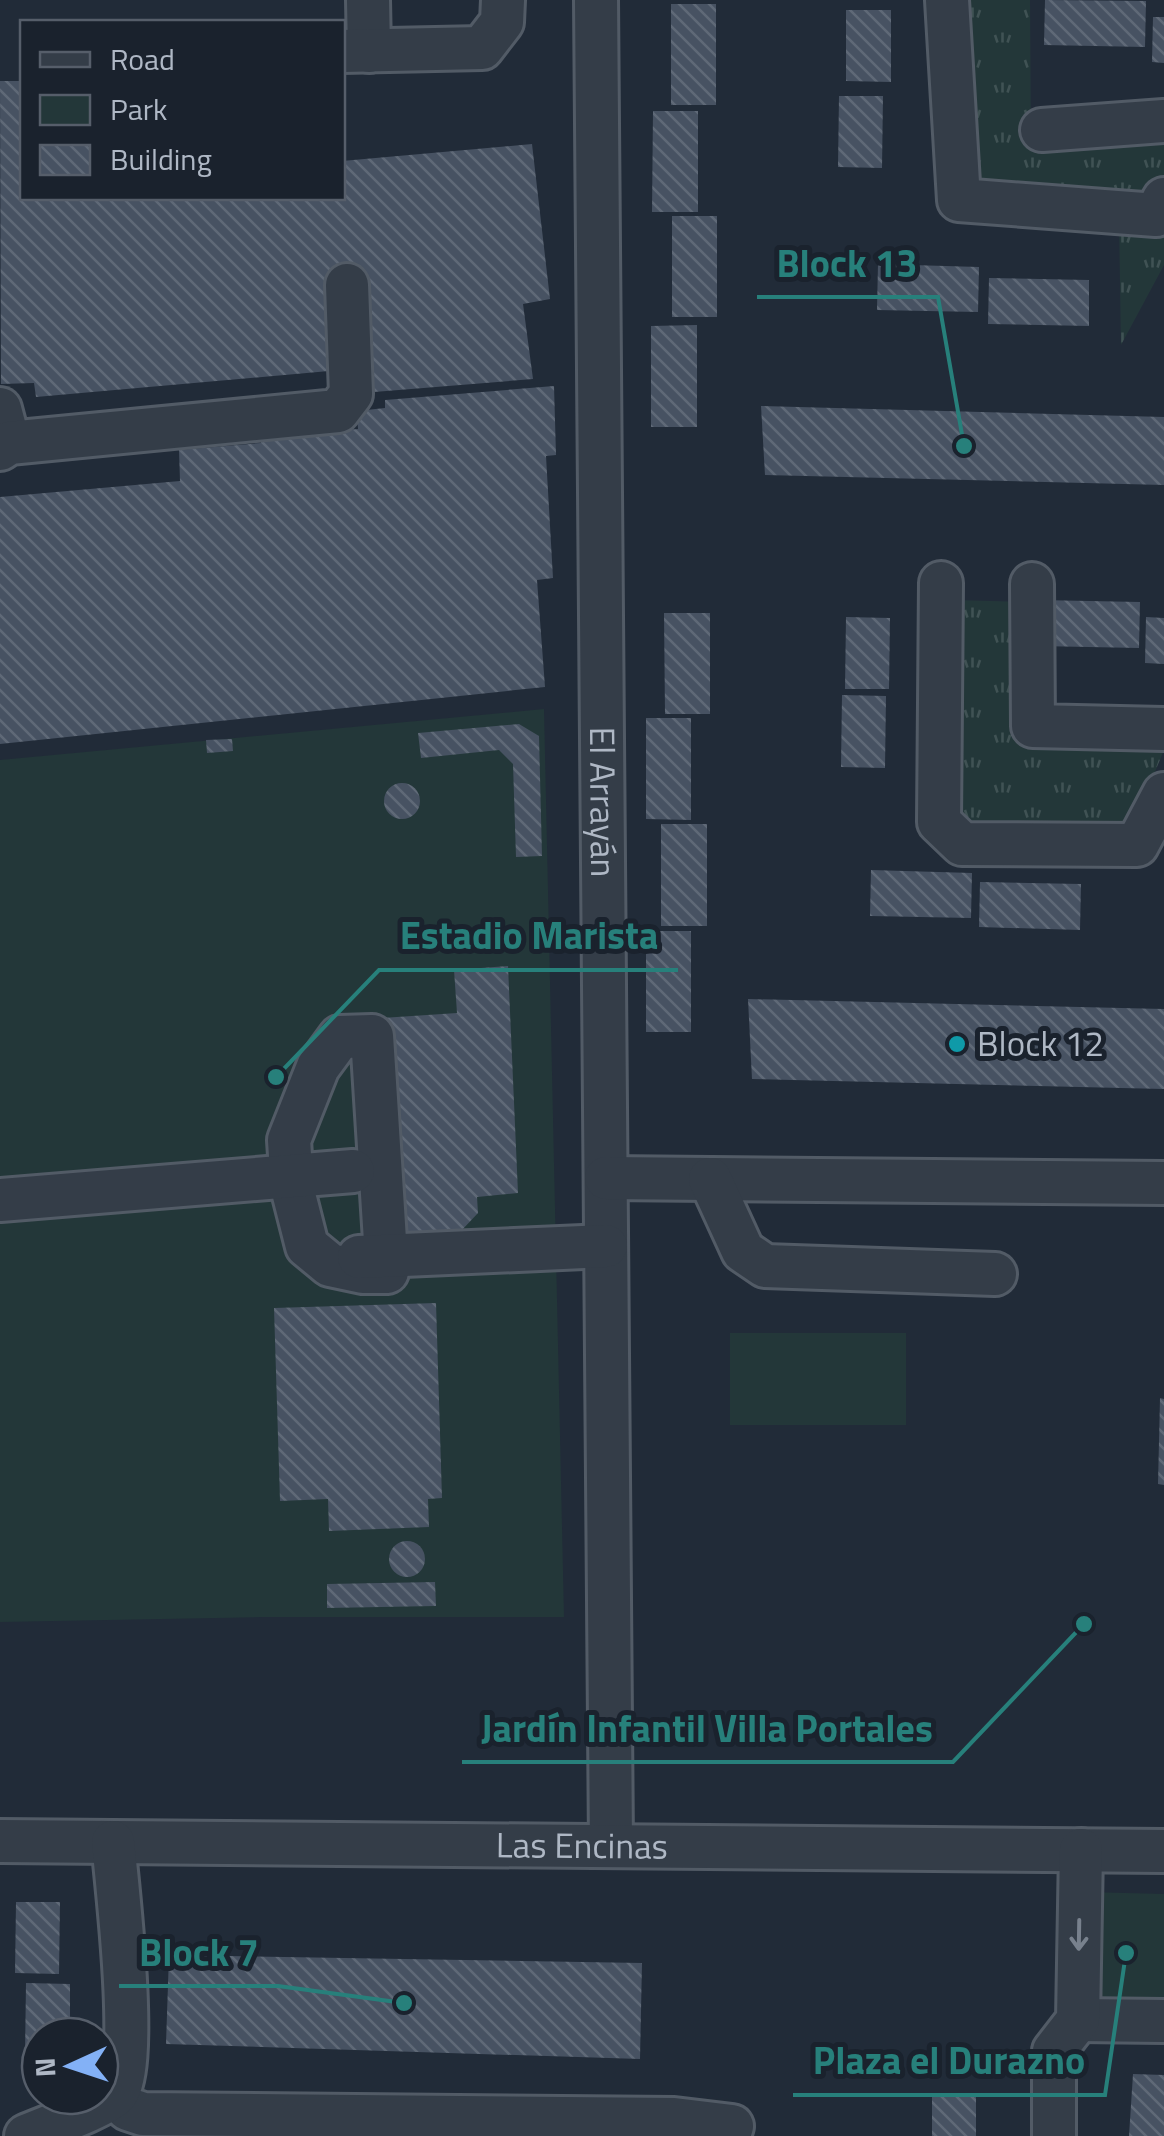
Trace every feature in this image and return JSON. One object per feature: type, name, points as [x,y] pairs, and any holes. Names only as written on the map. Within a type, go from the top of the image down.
[{"type":"street","points":[[368,0],[356,51],[482,48],[502,22],[503,0]]},
{"type":"street","name":"El Arrayán","points":[[596,0],[611,1846]]},
{"type":"street","points":[[947,0],[959,200],[1156,214],[1164,200]]},
{"type":"street","points":[[1042,130],[1164,122]]},
{"type":"street","points":[[3,434],[338,411],[351,394],[348,285]]},
{"type":"street","points":[[941,583],[940,822],[962,844],[1137,845],[1164,794]]},
{"type":"street","points":[[1032,584],[1033,726],[1164,729]]},
{"type":"street","points":[[372,1036],[387,1272],[330,1265],[306,1246],[291,1176],[289,1140],[303,1100],[318,1068],[340,1037],[348,1037],[372,1036]]},
{"type":"street","points":[[348,1037],[359,1258],[606,1246]]},
{"type":"street","points":[[0,1200],[353,1171]]},
{"type":"street","points":[[606,1178],[1164,1183]]},
{"type":"street","points":[[710,1179],[743,1250],[765,1266],[995,1274]]},
{"type":"street","name":"Las Encinas","points":[[0,1841],[1164,1851]]},
{"type":"street","points":[[113,1842],[125,1979],[124,2082],[120,2088]]},
{"type":"street","points":[[1054,2136],[1054,2051],[1078,2020],[1081,1850]]},
{"type":"street","points":[[1078,2020],[1164,2022]]},
{"type":"street","points":[[120,2102],[143,2114],[674,2120],[732,2126],[729,2136]]},
{"type":"street","points":[[26,2136],[71,2116]]},
{"type":"green space","points":[[960,0],[1030,0],[1031,146],[1164,145],[1164,199],[1156,233],[1164,235],[1164,265],[1121,345],[1119,218],[961,219]]},
{"type":"green space","points":[[953,600],[1028,602],[1028,739],[1164,750],[1130,832],[973,836],[951,812]]},
{"type":"green space","points":[[544,709],[564,1617],[0,1622],[0,760]]},
{"type":"green space","points":[[730,1333],[906,1333],[906,1425],[730,1425]]},
{"type":"green space","points":[[1087,1892],[1164,1894],[1164,2013],[1088,2012]]},
{"type":"building","points":[[1045,0],[1146,1],[1145,47],[1044,45]]},
{"type":"building","points":[[671,4],[716,4],[716,105],[671,105]]},
{"type":"building","points":[[846,10],[891,10],[891,82],[846,81]]},
{"type":"building","points":[[1153,17],[1164,17],[1164,63],[1152,62]]},
{"type":"building","points":[[0,81],[20,81],[20,200],[345,200],[345,161],[532,144],[550,299],[523,304],[533,379],[374,392],[361,266],[333,271],[340,370],[36,397],[34,383],[1,384]]},
{"type":"building","points":[[839,96],[883,96],[882,168],[838,167]]},
{"type":"building","points":[[653,111],[698,111],[698,212],[652,212]]},
{"type":"building","points":[[672,216],[717,216],[717,317],[672,317]]},
{"type":"building","points":[[878,264],[979,267],[978,312],[877,310]]},
{"type":"building","points":[[989,278],[1089,280],[1089,326],[988,324]]},
{"type":"building","points":[[697,325],[697,427],[651,427],[651,326]]},
{"type":"building","points":[[554,386],[556,455],[546,456],[553,578],[537,580],[545,687],[0,744],[0,497],[180,481],[179,450],[261,443],[261,437],[358,429],[357,411],[385,408],[385,400]]},
{"type":"building","points":[[761,406],[1164,417],[1164,485],[765,475]]},
{"type":"building","points":[[1039,600],[1140,602],[1139,648],[1038,646]]},
{"type":"building","points":[[664,613],[710,613],[710,714],[665,714]]},
{"type":"building","points":[[846,617],[890,618],[889,689],[845,689]]},
{"type":"building","points":[[1146,617],[1164,618],[1164,664],[1145,663]]},
{"type":"building","points":[[842,695],[886,696],[885,768],[841,767]]},
{"type":"building","points":[[646,718],[691,718],[691,820],[646,819]]},
{"type":"building","points":[[519,724],[539,736],[542,856],[516,857],[513,764],[499,750],[421,758],[418,733]]},
{"type":"building","points":[[232,739],[233,751],[207,753],[206,740]]},
{"type":"building","points":[[402,783],[415,788],[420,801],[415,814],[402,819],[389,814],[384,801],[389,788]]},
{"type":"building","points":[[661,824],[707,824],[707,926],[661,926]]},
{"type":"building","points":[[871,870],[972,873],[971,918],[870,916]]},
{"type":"building","points":[[980,882],[1081,884],[1080,930],[979,927]]},
{"type":"building","points":[[646,931],[691,931],[691,1032],[646,1032]]},
{"type":"building","points":[[508,966],[518,1193],[477,1197],[478,1213],[461,1231],[399,1243],[382,1018],[457,1013],[454,970]]},
{"type":"building","name":"Block 12","points":[[748,999],[1164,1009],[1164,1089],[752,1079]]},
{"type":"building","points":[[436,1303],[442,1498],[428,1499],[429,1527],[329,1531],[328,1499],[280,1501],[274,1308]]},
{"type":"building","points":[[1160,1398],[1164,1399],[1164,1485],[1158,1484]]},
{"type":"building","points":[[407,1541],[420,1546],[425,1559],[420,1572],[407,1577],[394,1572],[389,1559],[394,1546]]},
{"type":"building","points":[[435,1582],[436,1606],[327,1608],[327,1584]]},
{"type":"building","points":[[16,1902],[60,1902],[59,1974],[15,1973]]},
{"type":"building","points":[[169,1955],[642,1963],[640,2059],[166,2044]]},
{"type":"building","points":[[26,1983],[70,1984],[70,2016],[26,2016]]},
{"type":"building","points":[[1133,2074],[1164,2075],[1164,2136],[1129,2136]]},
{"type":"building","points":[[932,2093],[976,2093],[976,2136],[932,2136]]},
{"type":"place","name":"Block 13","points":[[964,446]]},
{"type":"place","name":"Block 12","points":[[957,1044]]},
{"type":"place","name":"Estadio Marista","points":[[276,1077]]},
{"type":"place","name":"Jardín Infantil Villa Portales","points":[[1084,1624]]},
{"type":"place","name":"Plaza el Durazno","points":[[1126,1953]]},
{"type":"place","name":"Block 7","points":[[404,2003]]}]
